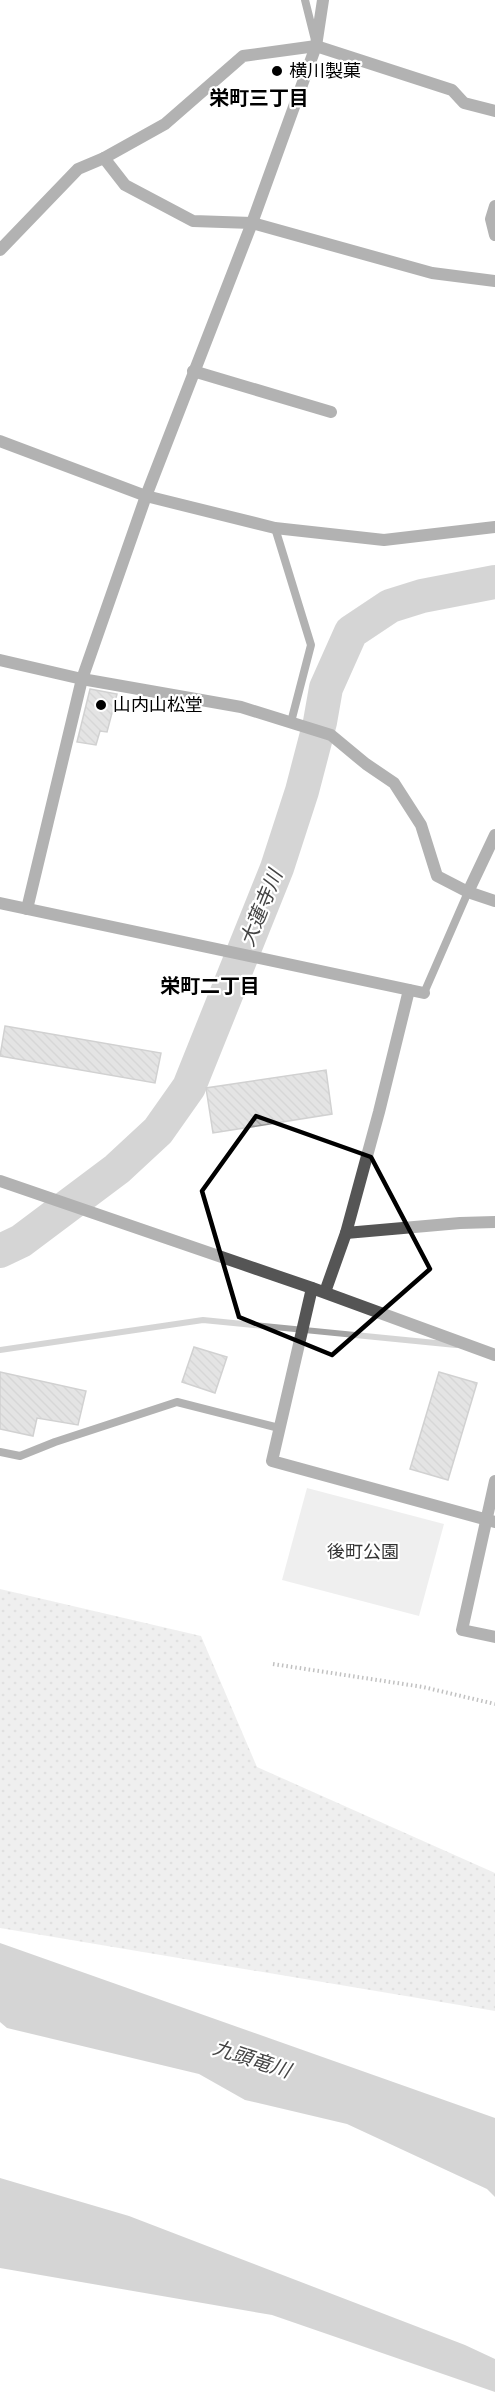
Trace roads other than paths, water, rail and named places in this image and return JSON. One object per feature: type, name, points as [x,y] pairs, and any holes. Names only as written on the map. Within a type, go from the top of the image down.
[{"type":"street","points":[[27,909],[82,678],[146,496],[252,223],[316,46],[323,0]]},
{"type":"street","points":[[0,250],[78,169],[104,158],[165,124],[243,56],[316,46],[452,90],[464,104],[495,111]]},
{"type":"street","points":[[104,158],[125,185],[193,221],[252,223],[432,273],[495,281]]},
{"type":"street","points":[[495,206],[490,219],[495,235]]},
{"type":"street","points":[[193,370],[331,411]]},
{"type":"street","points":[[0,441],[146,496],[275,528],[384,540],[495,527]]},
{"type":"street","points":[[0,660],[82,678],[241,706],[331,735],[366,764],[394,783],[421,825],[437,876],[468,892],[495,901]]},
{"type":"street","points":[[468,892],[495,835]]},
{"type":"street","points":[[0,903],[424,993]]},
{"type":"street","points":[[325,1292],[346,1233],[409,990]]},
{"type":"street","points":[[0,1181],[312,1287],[495,1355]]},
{"type":"street","points":[[346,1233],[495,1222]]},
{"type":"street","points":[[312,1287],[272,1461],[491,1521]]},
{"type":"street","points":[[495,1481],[491,1521],[462,1630],[495,1636]]},
{"type":"lane","points":[[305,0],[316,46]]},
{"type":"lane","points":[[275,528],[311,645],[291,722]]},
{"type":"lane","points":[[424,993],[468,892]]},
{"type":"lane","points":[[0,1452],[20,1456],[177,1402],[279,1428]]},
{"type":"water","name":"九頭竜川","points":[[0,1943],[495,2118],[495,2197],[487,2189],[347,2124],[245,2100],[199,2074],[7,2028],[0,2022]]},
{"type":"water","points":[[0,2178],[129,2216],[465,2345],[495,2359],[495,2392],[272,2315],[0,2268]]},
{"type":"waterway","name":"大蓮寺川","points":[[0,1251],[21,1241],[117,1169],[158,1131],[189,1087],[277,868],[302,791],[320,722],[326,688],[351,632],[390,606],[422,596],[495,582]]},
{"type":"waterway","points":[[0,1350],[203,1320],[456,1345]]},
{"type":"place","name":"横川製菓","points":[[277,71]]},
{"type":"place","name":"山内山松堂","points":[[101,705]]},
{"type":"district","name":"栄町三丁目","points":[[259,98]]},
{"type":"district","name":"栄町二丁目","points":[[210,986]]},
{"type":"park label","name":"後町公園","points":[[363,1552]]}]
